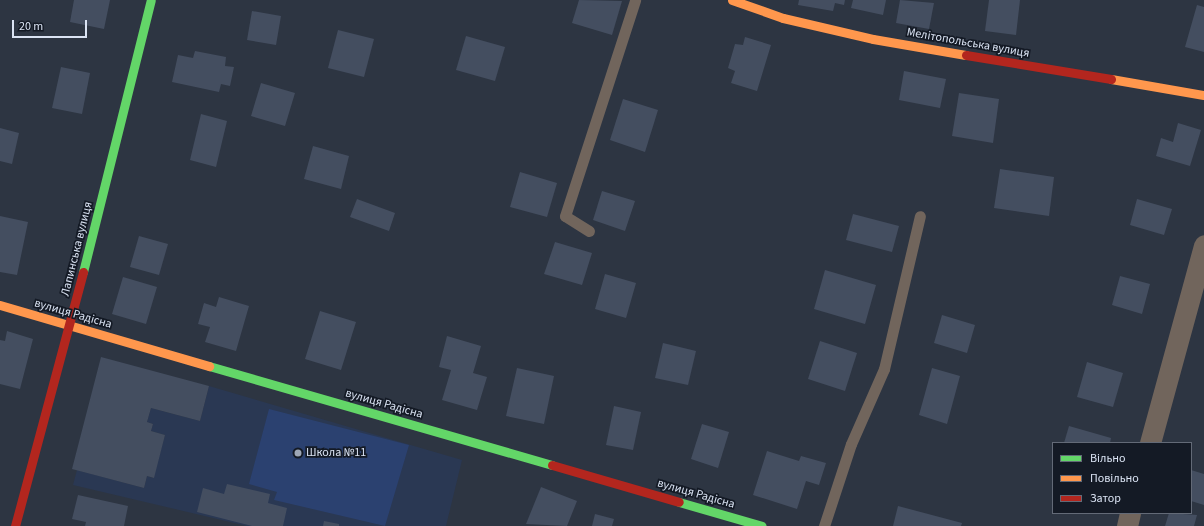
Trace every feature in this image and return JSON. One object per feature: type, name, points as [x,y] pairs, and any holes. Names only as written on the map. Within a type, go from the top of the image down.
[{"type":"street","name":"Лапинська вулиця","points":[[15,526],[70,326],[151,0]]},
{"type":"street","name":"Мелітопольська вулиця","points":[[732,0],[783,18],[873,39],[1204,95]]},
{"type":"street","points":[[1150,442],[1204,245]]},
{"type":"street","name":"вулиця Радісна","points":[[0,305],[762,526]]},
{"type":"street","points":[[1127,526],[1130,514]]},
{"type":"lane","points":[[589,231],[565,216],[635,0]]},
{"type":"lane","points":[[824,526],[852,444],[884,369],[920,216]]},
{"type":"shaded area","name":"Школа №11","points":[[209,386],[462,460],[446,526],[247,526],[73,485],[77,470],[144,488],[147,476],[153,478],[165,435],[151,431],[153,424],[147,422],[151,408],[200,421]]},
{"type":"shaded area","points":[[269,409],[409,445],[385,526],[274,500],[277,492],[249,484]]},
{"type":"building","points":[[74,0],[110,0],[104,29],[70,22]]},
{"type":"building","points":[[579,0],[622,1],[612,35],[572,23]]},
{"type":"building","points":[[799,0],[845,0],[844,5],[835,3],[833,11],[798,5]]},
{"type":"building","points":[[853,0],[886,0],[883,15],[851,8]]},
{"type":"building","points":[[900,0],[934,3],[929,29],[896,23]]},
{"type":"building","points":[[989,0],[1020,0],[1016,35],[985,31]]},
{"type":"building","points":[[1197,5],[1204,7],[1204,52],[1185,47]]},
{"type":"building","points":[[252,11],[281,16],[276,45],[247,40]]},
{"type":"building","points":[[338,30],[374,39],[364,77],[328,68]]},
{"type":"building","points":[[466,36],[505,47],[495,81],[456,70]]},
{"type":"building","points":[[745,37],[771,45],[757,91],[731,83],[735,71],[728,68],[735,44],[743,45]]},
{"type":"building","points":[[195,51],[226,57],[225,66],[234,67],[230,86],[221,84],[219,92],[172,82],[178,55],[193,58]]},
{"type":"building","points":[[61,67],[90,73],[82,114],[52,108]]},
{"type":"building","points":[[904,71],[946,79],[940,108],[899,100]]},
{"type":"building","points":[[261,83],[295,93],[285,126],[251,116]]},
{"type":"building","points":[[959,93],[999,99],[993,143],[952,136]]},
{"type":"building","points":[[623,99],[658,110],[645,152],[610,140]]},
{"type":"building","points":[[201,114],[227,121],[216,167],[190,160]]},
{"type":"building","points":[[1178,123],[1201,130],[1190,166],[1156,156],[1161,138],[1173,142]]},
{"type":"building","points":[[0,128],[19,133],[12,164],[0,161]]},
{"type":"building","points":[[313,146],[349,156],[341,189],[304,179]]},
{"type":"building","points":[[1000,169],[1054,177],[1049,216],[994,208]]},
{"type":"building","points":[[520,172],[557,183],[547,217],[510,207]]},
{"type":"building","points":[[602,191],[635,201],[625,231],[593,220]]},
{"type":"building","points":[[357,199],[395,213],[389,231],[350,217]]},
{"type":"building","points":[[1137,199],[1172,209],[1164,235],[1130,225]]},
{"type":"building","points":[[853,214],[899,226],[892,252],[846,240]]},
{"type":"building","points":[[0,216],[28,222],[17,275],[0,272]]},
{"type":"building","points":[[139,236],[168,244],[159,275],[130,267]]},
{"type":"building","points":[[555,242],[592,253],[582,285],[544,274]]},
{"type":"building","points":[[825,270],[876,285],[865,324],[814,309]]},
{"type":"building","points":[[605,274],[636,283],[626,318],[595,309]]},
{"type":"building","points":[[1120,276],[1150,284],[1142,314],[1112,305]]},
{"type":"building","points":[[123,277],[157,287],[146,324],[112,314]]},
{"type":"building","points":[[219,297],[249,306],[236,351],[205,342],[210,327],[198,324],[204,303],[216,307]]},
{"type":"building","points":[[320,311],[356,322],[341,370],[305,359]]},
{"type":"building","points":[[942,315],[975,325],[967,353],[934,343]]},
{"type":"building","points":[[7,331],[33,339],[20,389],[0,384],[0,340],[5,341]]},
{"type":"building","points":[[447,336],[481,346],[473,373],[487,377],[477,410],[442,400],[451,370],[439,367]]},
{"type":"building","points":[[820,341],[857,353],[845,391],[808,379]]},
{"type":"building","points":[[663,343],[696,351],[688,385],[655,378]]},
{"type":"building","points":[[101,357],[209,386],[200,421],[151,408],[147,422],[153,424],[151,431],[165,435],[154,478],[147,476],[144,488],[72,469]]},
{"type":"building","points":[[1087,362],[1123,373],[1113,407],[1077,397]]},
{"type":"building","points":[[517,368],[554,376],[544,424],[506,416]]},
{"type":"building","points":[[932,368],[960,376],[947,424],[919,415]]},
{"type":"building","points":[[614,406],[641,412],[633,450],[606,445]]},
{"type":"building","points":[[702,424],[729,432],[718,468],[691,459]]},
{"type":"building","points":[[1069,426],[1111,438],[1110,442],[1064,442]]},
{"type":"building","points":[[767,451],[799,461],[801,456],[826,463],[819,485],[806,481],[797,509],[753,495]]},
{"type":"building","points":[[1192,470],[1204,474],[1204,505],[1192,501]]},
{"type":"building","points":[[227,484],[270,494],[268,503],[287,508],[283,526],[252,526],[197,512],[203,488],[224,494]]},
{"type":"building","points":[[541,487],[577,501],[567,526],[526,524]]},
{"type":"building","points":[[78,495],[128,506],[124,526],[85,526],[86,522],[72,519]]},
{"type":"building","points":[[898,506],[962,523],[961,526],[893,526]]},
{"type":"building","points":[[595,514],[614,519],[612,526],[592,526]]},
{"type":"building","points":[[1169,514],[1197,515],[1194,526],[1165,526]]},
{"type":"building","points":[[324,521],[339,524],[339,526],[323,526]]},
{"type":"traffic: fast","points":[[83,272],[151,0]]},
{"type":"traffic: fast","points":[[209,366],[552,465]]},
{"type":"traffic: fast","points":[[679,502],[762,526]]},
{"type":"traffic: slow","points":[[732,0],[783,18],[873,39],[966,55]]},
{"type":"traffic: slow","points":[[1111,79],[1204,95]]},
{"type":"traffic: slow","points":[[0,305],[209,366]]},
{"type":"traffic: jam","points":[[966,55],[1111,79]]},
{"type":"traffic: jam","points":[[15,526],[83,272]]},
{"type":"traffic: jam","points":[[552,465],[679,502]]},
{"type":"place","name":"Школа №11","points":[[298,453]]}]
